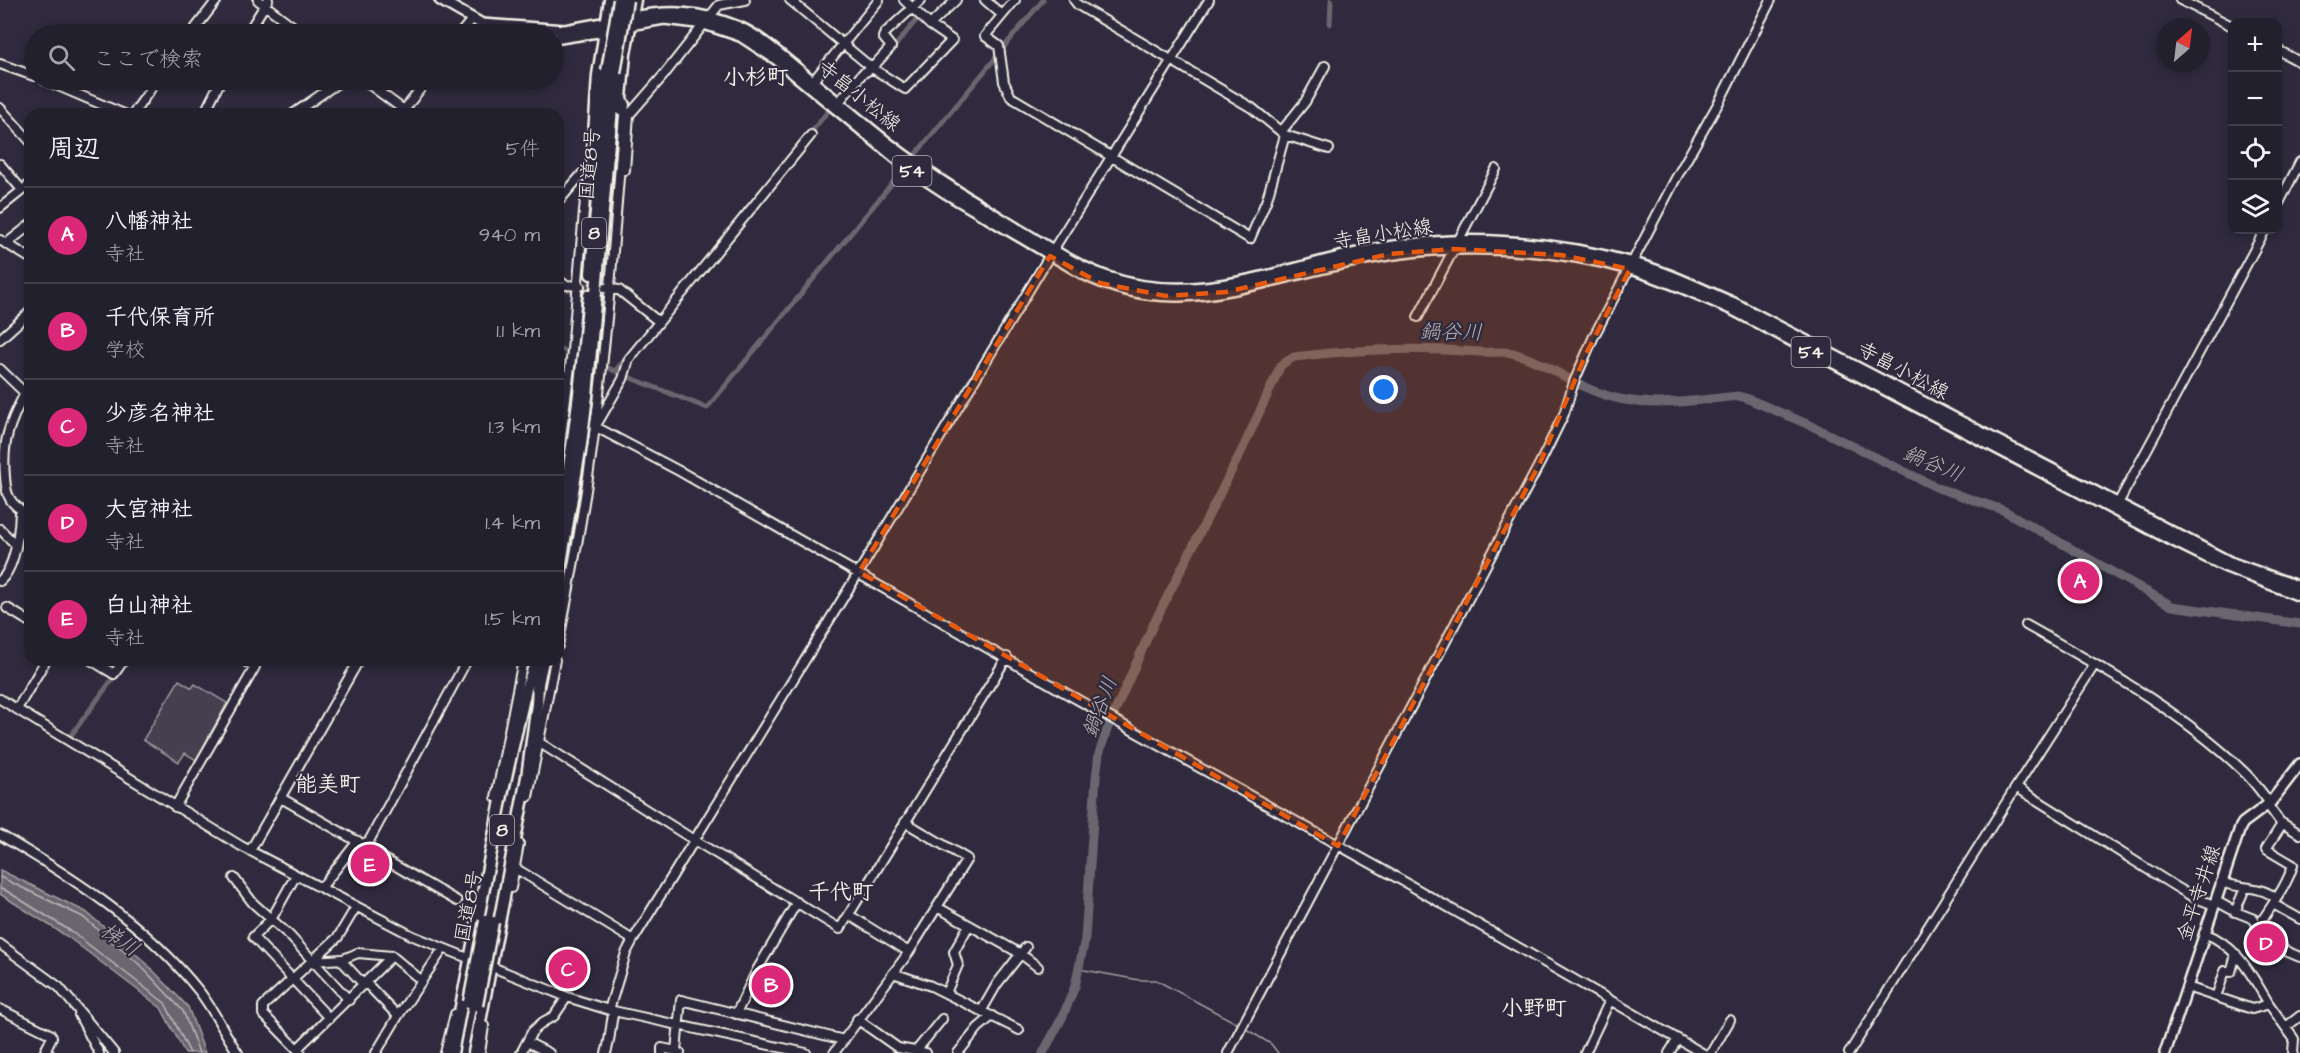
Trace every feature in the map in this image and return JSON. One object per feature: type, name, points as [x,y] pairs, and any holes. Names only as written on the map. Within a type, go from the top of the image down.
[{"type":"highway","name":"8","points":[[607,73],[604,27],[610,0]]},
{"type":"highway","name":"国道8号","points":[[583,395],[583,289],[607,73],[619,0]]},
{"type":"highway","name":"国道8号","points":[[564,536],[594,319],[607,73],[627,0]]},
{"type":"highway","points":[[594,319],[607,240],[625,54],[635,0]]},
{"type":"highway","name":"国道8号","points":[[564,508],[577,442]]},
{"type":"highway","points":[[527,721],[526,689],[535,666]]},
{"type":"highway","name":"国道8号","points":[[459,1053],[469,1001],[492,922],[527,741],[527,721],[538,684],[537,666]]},
{"type":"highway","points":[[452,1053],[469,1001],[470,959],[502,795],[527,741]]},
{"type":"highway","points":[[474,1053],[492,967],[492,922]]},
{"type":"highway","name":"国道8号","points":[[468,1053],[469,1001]]},
{"type":"main road","name":"寺畠小松線","points":[[440,0],[482,24]]},
{"type":"main road","name":"寺畠小松線","points":[[564,37],[676,12],[748,32],[933,176],[1100,283],[1140,293],[1184,297],[1226,292],[1389,254],[1456,245],[1501,242],[1563,248],[1660,272],[1734,303],[2224,566],[2300,596]]},
{"type":"main road","name":"寺畠小松線","points":[[707,20],[753,43],[909,169],[1052,253]]},
{"type":"main road","name":"寺畠小松線","points":[[564,30],[604,27]]},
{"type":"main road","name":"寺畠小松線","points":[[2116,507],[2230,562],[2300,587]]},
{"type":"main road","name":"金平寺井線","points":[[2165,1053],[2240,828],[2243,823],[2268,804],[2300,765]]},
{"type":"street","points":[[199,24],[217,0]]},
{"type":"street","points":[[619,175],[624,175],[629,115],[719,5],[745,0]]},
{"type":"street","points":[[790,0],[872,68],[905,89],[909,88],[952,40],[930,25],[904,0]]},
{"type":"street","points":[[813,81],[879,0]]},
{"type":"street","points":[[839,102],[862,74],[872,68],[891,47],[884,37],[885,33],[921,0]]},
{"type":"street","points":[[930,25],[956,0]]},
{"type":"street","points":[[985,0],[1001,14]]},
{"type":"street","points":[[1015,0],[985,36],[999,46],[1004,82],[1011,97],[1250,239],[1267,199],[1283,133],[1305,102],[1325,66]]},
{"type":"street","points":[[1074,0],[1087,10],[1252,108],[1283,133],[1329,149]]},
{"type":"street","points":[[606,1053],[611,1039],[611,1010],[626,953],[633,940],[1209,0]]},
{"type":"street","points":[[1228,1053],[1530,482],[1564,414],[1582,364],[1631,266],[1771,0]]},
{"type":"street","points":[[2180,0],[2228,24]]},
{"type":"street","points":[[252,24],[264,2],[291,24]]},
{"type":"street","points":[[468,24],[472,19]]},
{"type":"street","points":[[2282,53],[2300,62]]},
{"type":"street","points":[[564,602],[595,426],[598,371],[619,175],[627,71],[625,54]]},
{"type":"street","points":[[2,68],[24,74]]},
{"type":"street","points":[[564,397],[573,361],[583,289],[587,171],[594,81],[607,73]]},
{"type":"street","points":[[68,90],[110,108]]},
{"type":"street","points":[[137,108],[150,90]]},
{"type":"street","points":[[207,108],[216,90]]},
{"type":"street","points":[[302,108],[328,90]]},
{"type":"street","points":[[375,90],[397,108]]},
{"type":"street","points":[[405,108],[419,90]]},
{"type":"street","points":[[0,108],[24,134]]},
{"type":"street","points":[[595,426],[623,379],[629,360],[811,135]]},
{"type":"street","points":[[2282,196],[2300,162]]},
{"type":"street","points":[[0,164],[22,190],[0,208]]},
{"type":"street","points":[[1418,317],[1496,169]]},
{"type":"street","points":[[564,195],[587,171]]},
{"type":"street","points":[[24,229],[3,242],[24,254]]},
{"type":"street","points":[[2116,507],[2263,234]]},
{"type":"street","points":[[564,284],[583,289]]},
{"type":"street","points":[[608,288],[619,290],[659,322]]},
{"type":"street","points":[[2,335],[24,317]]},
{"type":"street","points":[[0,369],[24,392]]},
{"type":"street","points":[[0,581],[6,576],[16,545],[20,509],[12,504],[3,490],[1,450],[12,419],[24,395]]},
{"type":"street","points":[[564,410],[681,472],[859,572],[1702,1053]]},
{"type":"street","points":[[0,529],[16,545]]},
{"type":"street","points":[[8,608],[24,618]]},
{"type":"street","points":[[2026,626],[2140,690],[2205,738],[2244,772],[2282,824],[2300,834]]},
{"type":"street","points":[[527,741],[840,929],[1007,657]]},
{"type":"street","points":[[1849,1053],[2095,664]]},
{"type":"street","points":[[17,709],[42,666]]},
{"type":"street","points":[[101,666],[114,674],[120,666]]},
{"type":"street","points":[[175,807],[255,667],[253,666]]},
{"type":"street","points":[[250,851],[356,666]]},
{"type":"street","points":[[319,887],[360,842],[369,841],[464,666]]},
{"type":"street","points":[[476,932],[475,906],[522,666]]},
{"type":"street","points":[[492,922],[504,921],[515,868],[527,741],[553,666]]},
{"type":"street","points":[[0,699],[250,851],[443,950],[567,997],[611,1010],[806,1053]]},
{"type":"street","points":[[2016,787],[2193,897],[2215,903],[2256,923],[2264,938],[2273,945],[2300,957]]},
{"type":"street","points":[[282,798],[360,842],[368,850],[457,902]]},
{"type":"street","points":[[834,1053],[909,952],[967,859],[905,822]]},
{"type":"street","points":[[2256,923],[2264,919],[2297,865],[2266,849],[2282,824]]},
{"type":"street","points":[[0,835],[74,880],[136,926],[161,948],[201,994],[238,1053]]},
{"type":"street","points":[[515,868],[633,940]]},
{"type":"street","points":[[296,875],[272,918],[253,937],[329,1018]]},
{"type":"street","points":[[234,878],[253,903],[272,918],[349,1000]]},
{"type":"street","points":[[2221,882],[2265,890],[2274,901],[2300,919]]},
{"type":"street","points":[[2235,912],[2245,888]]},
{"type":"street","points":[[736,1014],[757,970],[797,903]]},
{"type":"street","points":[[356,907],[347,926],[338,937],[263,1006],[263,1014],[299,1051],[392,956]]},
{"type":"street","points":[[937,907],[1023,951],[1038,967]]},
{"type":"street","points":[[849,915],[909,952]]},
{"type":"street","points":[[946,993],[958,965],[954,952],[969,925]]},
{"type":"street","points":[[2205,933],[2219,939],[2236,954],[2294,1039],[2293,1053]]},
{"type":"street","points":[[0,944],[59,987],[114,1053]]},
{"type":"street","points":[[376,1053],[443,950]]},
{"type":"street","points":[[982,1010],[997,984],[1023,951]]},
{"type":"street","points":[[312,961],[340,959],[358,953],[392,956],[422,981]]},
{"type":"street","points":[[2216,997],[2224,971],[2231,972],[2236,954]]},
{"type":"street","points":[[340,959],[398,1016]]},
{"type":"street","points":[[893,973],[946,993],[1019,1030]]},
{"type":"street","points":[[2187,987],[2252,1009],[2269,1004]]},
{"type":"street","points":[[480,1053],[486,995]]},
{"type":"street","points":[[521,1053],[532,1032],[554,1016],[567,997]]},
{"type":"street","points":[[662,1053],[662,1048],[678,1052],[681,1000],[844,1040]]},
{"type":"street","points":[[1584,1053],[1610,1000]]},
{"type":"street","points":[[445,1053],[456,1011],[469,1001]]},
{"type":"street","points":[[0,1009],[50,1034],[52,1037],[45,1051],[49,1053]]},
{"type":"street","points":[[79,1011],[78,1016],[99,1053]]},
{"type":"street","points":[[958,1053],[978,1028],[992,1016]]},
{"type":"street","points":[[2286,1027],[2300,1016]]},
{"type":"street","points":[[916,1051],[942,1018]]},
{"type":"street","points":[[857,1020],[898,1048],[926,1053]]},
{"type":"street","points":[[1711,1053],[1731,1020]]},
{"type":"street","points":[[1669,1053],[1678,1039]]},
{"type":"street","points":[[527,1042],[540,1051],[549,1053]]},
{"type":"highlighted area","points":[[1454,249],[1561,255],[1630,269],[1586,354],[1540,463],[1338,846],[859,572],[1050,256],[1100,283],[1166,296],[1226,292],[1389,254]]},
{"type":"shaded area","points":[[179,680],[192,688],[195,684],[227,703],[196,760],[185,753],[179,762],[143,740]]},
{"type":"water","points":[[0,870],[86,912],[144,961],[188,1007],[205,1053],[185,1053],[161,1008],[68,937],[0,894]]},
{"type":"waterway","points":[[1003,48],[1043,0]]},
{"type":"waterway","points":[[1330,24],[1331,0]]},
{"type":"waterway","points":[[895,46],[918,18]]},
{"type":"waterway","points":[[915,155],[998,55]]},
{"type":"waterway","points":[[808,136],[829,110]]},
{"type":"waterway","points":[[626,376],[707,408],[903,170]]},
{"type":"waterway","points":[[564,350],[568,352]]},
{"type":"waterway","name":"鍋谷川","points":[[1043,1053],[1063,1016],[1075,986],[1085,939],[1096,777],[1099,754],[1108,727],[1153,625],[1243,448],[1281,365],[1294,357],[1387,350],[1508,352],[1534,360],[1594,391],[1630,401],[1666,403],[1738,396],[1746,398],[1812,426],[1938,488],[2003,510],[2172,606],[2300,624]]},
{"type":"waterway","points":[[615,371],[629,355]]},
{"type":"waterway","points":[[606,367],[622,374]]},
{"type":"waterway","points":[[66,736],[69,738],[117,673]]},
{"type":"waterway","points":[[1079,969],[1139,980],[1156,980],[1238,1024]]},
{"type":"waterway","points":[[1246,1029],[1271,1044],[1278,1053]]},
{"type":"tunnel","points":[[582,286],[605,288]]},
{"type":"tunnel","points":[[575,361],[596,370]]},
{"type":"place","name":"八幡神社","points":[[2080,581]]},
{"type":"place","name":"白山神社","points":[[370,864]]},
{"type":"place","name":"大宮神社","points":[[2266,943]]},
{"type":"place","name":"少彦名神社","points":[[568,969]]},
{"type":"place","name":"千代保育所","points":[[771,985]]},
{"type":"district","name":"小杉町","points":[[756,77]]},
{"type":"district","name":"能美町","points":[[328,784]]},
{"type":"district","name":"千代町","points":[[841,892]]},
{"type":"district","name":"小野町","points":[[1534,1008]]},
{"type":"water label","name":"梯川","points":[[120,940]]}]
